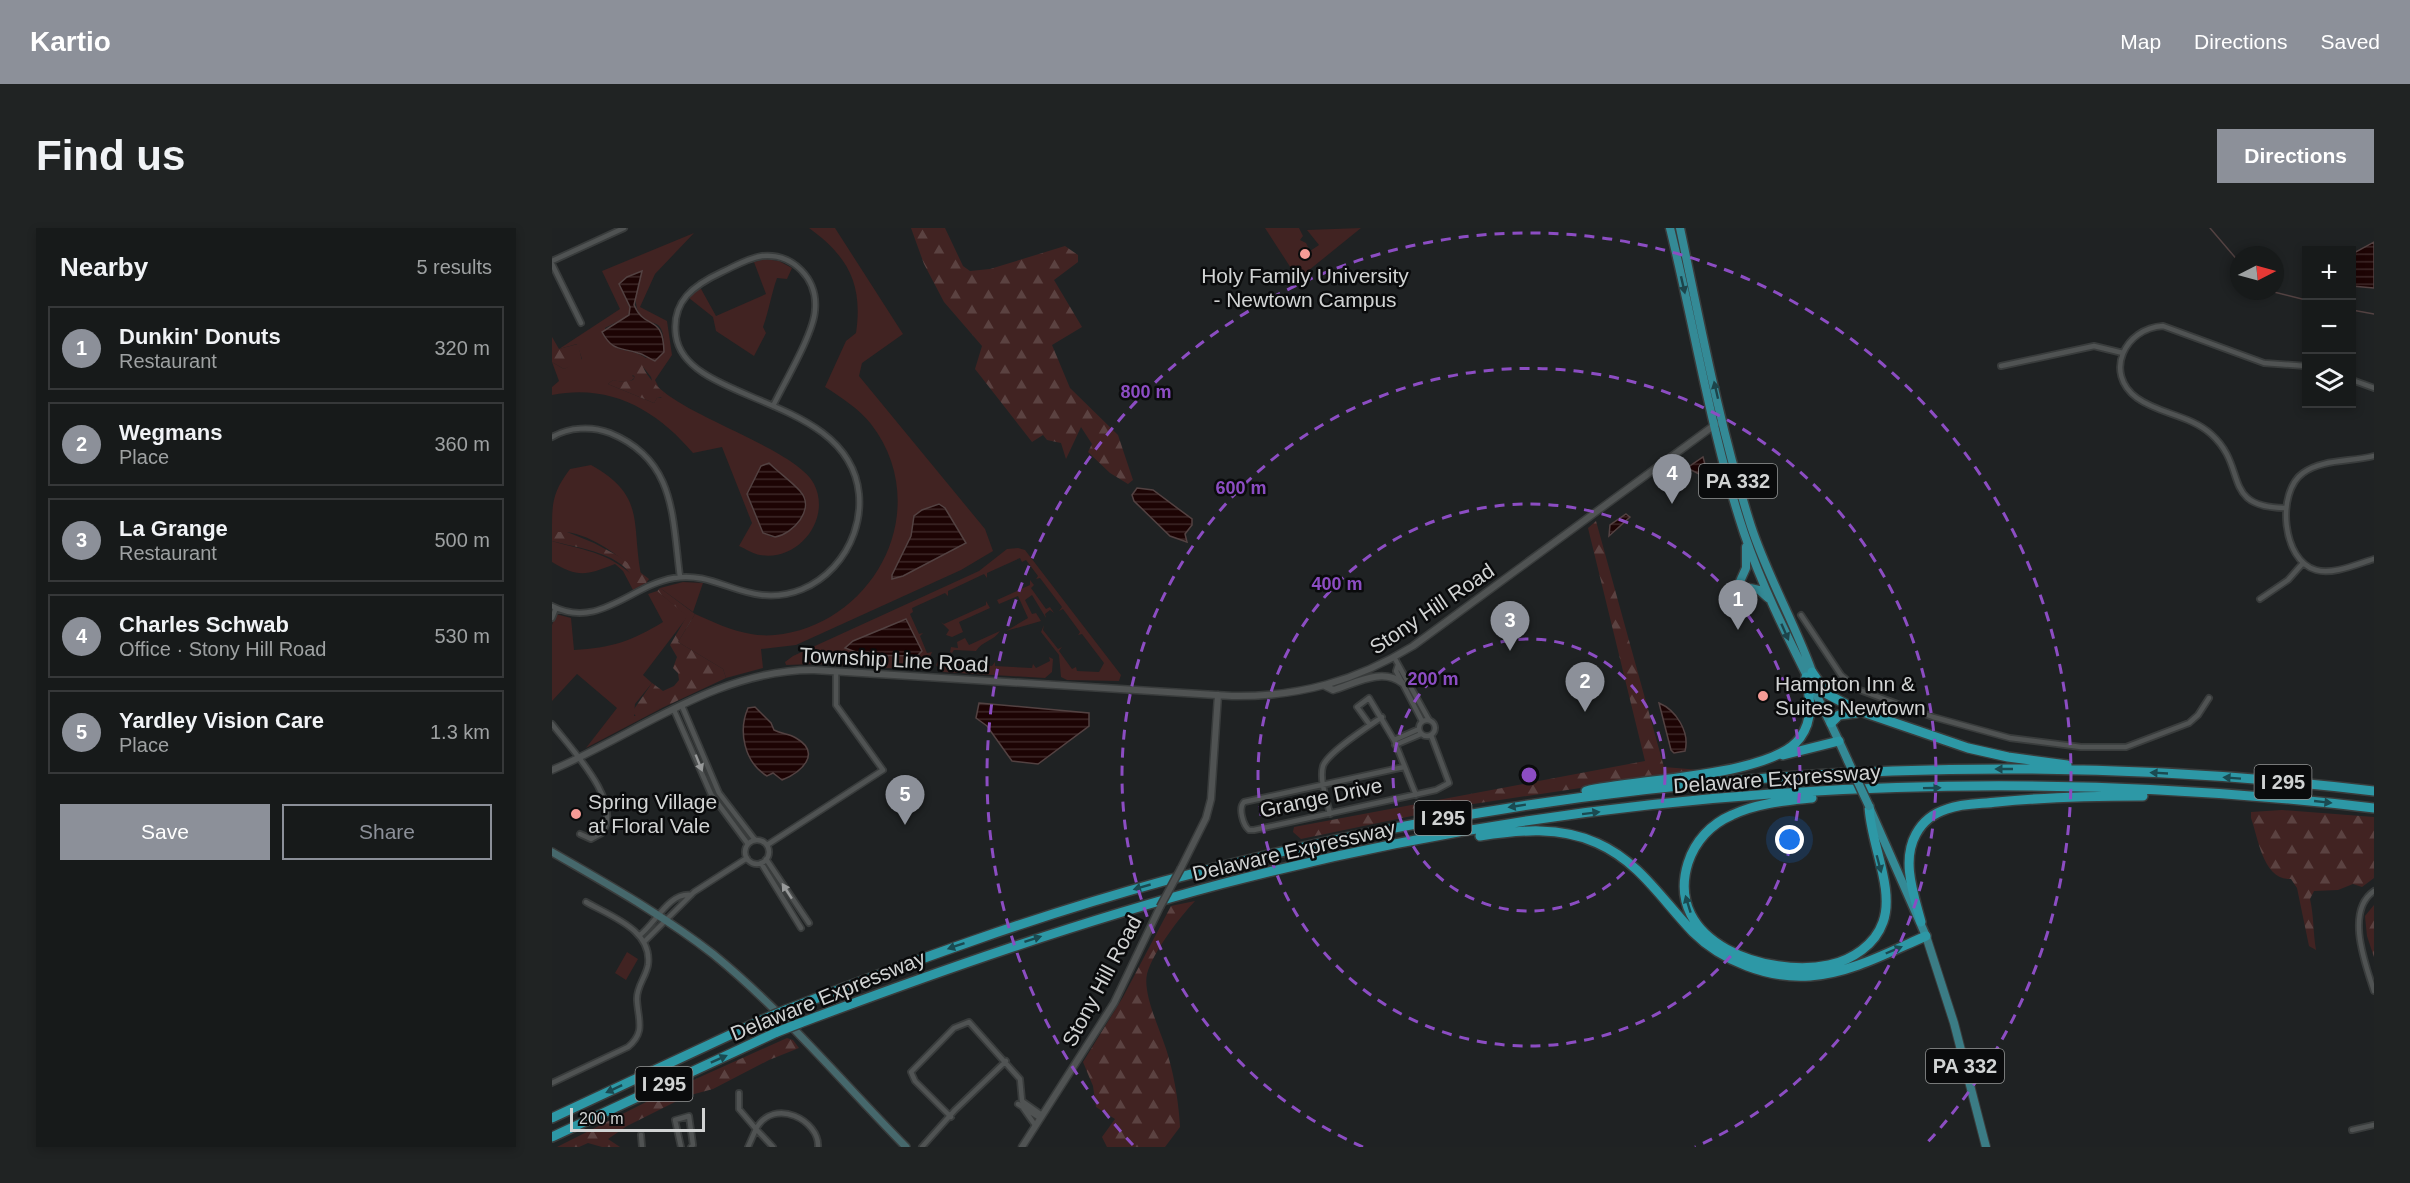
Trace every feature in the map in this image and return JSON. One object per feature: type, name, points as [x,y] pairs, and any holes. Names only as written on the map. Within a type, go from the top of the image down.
[{"type":"highway","name":"PA 332","points":[[1670,228],[1718,423],[1764,564],[1809,674],[1926,936]]},
{"type":"highway","name":"PA 332","points":[[1680,228],[1733,497],[1744,534],[1773,604],[1809,674]]},
{"type":"highway","points":[[1733,497],[1748,560],[1733,597],[1750,588],[1759,590],[1773,604]]},
{"type":"highway","points":[[1809,674],[1833,698],[1864,713],[1988,753],[2126,771]]},
{"type":"highway","points":[[1777,757],[1799,740],[1808,723],[1811,710],[1809,674]]},
{"type":"highway","points":[[1831,723],[1844,713],[1864,713]]},
{"type":"highway","points":[[1539,803],[1590,790],[1688,776],[1839,741]]},
{"type":"highway","name":"Delaware Expressway","points":[[552,1118],[762,1020],[987,936],[1161,882],[1357,835],[1539,803],[1697,784],[1814,774],[1939,770],[2126,771],[2252,779],[2374,791]]},
{"type":"highway","name":"Delaware Expressway","points":[[552,1137],[777,1032],[1018,944],[1224,883],[1395,845],[1556,818],[1740,797],[1897,789],[2047,787],[2223,794],[2374,808]]},
{"type":"highway","points":[[1869,806],[1872,837],[1887,901],[1879,931],[1860,952],[1843,961],[1824,966],[1775,967],[1752,961],[1727,950],[1709,937],[1698,925],[1686,898],[1687,867],[1700,839],[1722,820],[1766,804],[1880,793],[1897,789]]},
{"type":"highway","points":[[1921,922],[1909,868],[1910,849],[1921,826],[1940,812],[1958,806],[2020,800],[2125,796],[2208,797],[2223,794]]},
{"type":"highway","points":[[1224,883],[1429,843],[1506,832],[1543,830],[1582,837],[1622,856],[1647,878],[1701,940],[1735,961],[1758,970],[1791,976],[1825,974],[1861,964],[1926,936]]},
{"type":"main road","points":[[552,852],[666,920],[715,956],[754,992],[906,1147]]},
{"type":"main road","name":"PA 332","points":[[1926,936],[1954,1023],[1986,1147]]},
{"type":"street","points":[[606,228],[609,235]]},
{"type":"street","points":[[581,323],[552,263],[624,228]]},
{"type":"street","points":[[552,618],[554,607],[580,612],[601,610],[661,581],[680,577],[701,577],[753,594],[784,594],[803,589],[819,580],[837,564],[852,540],[859,509],[859,492],[851,467],[843,453],[825,434],[691,365],[680,349],[675,325],[677,312],[689,290],[726,270],[760,256],[782,258],[793,263],[809,279],[815,298],[812,323],[773,406]]},
{"type":"street","points":[[2285,508],[2261,507],[2250,502],[2241,492],[2228,455],[2213,436],[2198,424],[2144,402],[2132,394],[2122,377],[2123,353],[2129,341],[2140,332],[2163,326],[2264,363],[2302,366]]},
{"type":"street","points":[[2001,366],[2094,346],[2123,353]]},
{"type":"street","points":[[2356,381],[2374,388]]},
{"type":"street","name":"Stony Hill Road","points":[[1022,1147],[1114,1003],[1206,818],[1211,799],[1218,695],[1276,695],[1324,686],[1365,672],[1394,657],[1718,423]]},
{"type":"street","points":[[552,437],[570,430],[587,428],[606,431],[636,446],[649,458],[660,473],[666,488],[680,577]]},
{"type":"street","points":[[2374,456],[2347,462],[2325,463],[2309,469],[2292,484],[2285,508],[2291,541],[2303,563],[2312,569],[2327,571],[2374,559]]},
{"type":"street","points":[[2260,599],[2288,580],[2303,563]]},
{"type":"street","points":[[1801,615],[1841,675],[1857,689],[1934,717],[2010,738],[2059,745],[2126,747],[2189,723],[2203,710],[2209,698]]},
{"type":"street","points":[[1394,657],[1403,669],[1429,720],[1435,726],[1431,735],[1420,731],[1394,743]]},
{"type":"street","points":[[1398,664],[1396,671],[1422,721],[1420,731]]},
{"type":"street","name":"Township Line Road","points":[[552,770],[718,688],[755,676],[806,670],[1218,695]]},
{"type":"street","points":[[767,845],[883,770],[836,705],[836,671]]},
{"type":"street","points":[[1324,686],[1333,690],[1372,677],[1388,676],[1402,683]]},
{"type":"street","points":[[1370,725],[1357,706],[1369,698],[1382,717],[1416,795]]},
{"type":"street","points":[[682,706],[719,793],[755,840],[767,845]]},
{"type":"street","points":[[674,710],[711,794],[748,844]]},
{"type":"street","points":[[1330,814],[1323,785],[1323,766],[1331,756],[1382,717]]},
{"type":"street","points":[[1422,721],[1429,720]]},
{"type":"street","points":[[552,724],[604,797],[608,818],[606,828],[597,838],[580,834]]},
{"type":"street","name":"Grange Drive","points":[[1404,767],[1244,802],[1241,809],[1245,826],[1249,830],[1436,790],[1449,783],[1431,735]]},
{"type":"street","points":[[755,840],[748,844],[745,851],[752,863],[760,863],[766,859],[769,853],[767,845]]},
{"type":"street","points":[[644,942],[691,896],[747,858]]},
{"type":"street","points":[[766,859],[809,923]]},
{"type":"street","points":[[760,863],[801,928]]},
{"type":"street","points":[[2374,891],[2363,903],[2358,919],[2374,992]]},
{"type":"street","points":[[640,936],[658,915],[681,896],[691,896]]},
{"type":"street","points":[[552,1083],[624,1049],[636,1038],[642,1023],[637,994],[648,963],[644,942],[640,936],[586,902]]},
{"type":"street","points":[[951,1117],[915,1081],[911,1072],[954,1028],[969,1022],[1020,1079],[1021,1104],[1035,1125]]},
{"type":"street","points":[[922,1147],[1006,1061]]},
{"type":"street","points":[[739,1094],[739,1109],[772,1147]]},
{"type":"street","points":[[1021,1104],[1041,1116]]},
{"type":"street","points":[[748,1147],[756,1129],[770,1114],[780,1112],[792,1114],[814,1133],[818,1147]]},
{"type":"street","points":[[681,1147],[675,1120],[689,1116],[693,1145],[691,1147]]},
{"type":"street","points":[[2352,1130],[2374,1125]]},
{"type":"street","points":[[641,1135],[642,1147]]},
{"type":"green space","points":[[809,228],[835,228],[903,334],[862,363],[859,376],[985,529],[993,551],[961,570],[796,645],[761,649],[763,668],[726,678],[723,669],[678,642],[695,614],[744,633],[761,635],[782,634],[812,626],[830,617],[853,600],[872,579],[886,555],[894,530],[898,503],[895,476],[886,449],[871,424],[850,404],[825,387],[846,341],[856,333],[858,316],[855,286],[843,261],[823,239]]},
{"type":"green space","points":[[911,228],[945,228],[963,266],[970,271],[990,269],[1065,246],[1078,255],[1078,262],[1054,280],[1082,327],[1052,345],[1070,388],[1118,435],[1133,480],[1128,484],[1110,473],[1088,452],[1092,444],[1081,427],[1066,459],[1061,443],[1047,440],[1043,435],[1032,442],[975,369],[982,346],[944,302],[924,264]]},
{"type":"green space","name":"Holy Family University - Newtown Campus","points":[[1265,228],[1299,228],[1303,236],[1300,240],[1306,243],[1310,251],[1319,245],[1307,230],[1361,228],[1298,279]]},
{"type":"green space","points":[[694,233],[655,274],[640,307],[667,321],[672,355],[655,380],[659,388],[653,385],[651,377],[643,367],[628,382],[613,380],[608,384],[654,403],[657,398],[661,398],[664,392],[700,414],[789,460],[804,472],[814,484],[818,497],[818,511],[815,524],[799,545],[787,552],[774,555],[757,554],[739,546],[752,523],[722,447],[693,453],[664,424],[631,403],[613,397],[573,392],[552,395],[552,387],[559,381],[552,362],[564,369],[582,359],[577,344],[559,349],[620,309],[602,271]],"holes":[[[619,284],[638,286],[636,297],[638,311],[645,319],[661,328],[664,350],[646,358],[612,344],[605,328],[626,317],[631,311]],[[768,463],[797,488],[804,504],[803,512],[792,528],[783,534],[771,537],[761,529],[747,495]]]},
{"type":"green space","points":[[765,259],[779,261],[792,268],[787,279],[777,278],[763,327],[766,333],[754,356],[716,331],[713,317],[689,298],[700,287],[716,316],[766,294],[754,262]]},
{"type":"green space","points":[[552,337],[559,349],[578,344],[582,361],[564,369],[552,362]]},
{"type":"green space","points":[[641,362],[650,378],[664,392],[663,397],[657,398],[654,403],[608,384],[613,380],[623,382],[633,380],[635,377],[628,370]]},
{"type":"green space","points":[[591,465],[609,476],[628,499],[633,511],[641,575],[597,542],[576,534],[552,532],[553,506],[560,485],[570,469]]},
{"type":"green space","points":[[1596,521],[1664,767],[1700,770],[1460,806],[1301,839],[1293,832],[1294,827],[1645,761],[1588,528]]},
{"type":"green space","points":[[552,532],[567,532],[594,543],[620,557],[649,579],[646,583],[634,583],[622,565],[612,558],[587,549],[552,541]]},
{"type":"green space","points":[[552,541],[599,554],[619,564],[639,582],[648,582],[633,590],[623,571],[615,564],[597,571],[576,573],[569,571],[552,562]]},
{"type":"green space","points":[[1007,549],[1025,550],[1121,675],[1119,681],[1067,680],[1061,677],[1059,655],[1041,632],[1044,625],[1043,630],[1058,649],[1062,647],[1059,651],[1072,669],[1076,667],[1077,671],[1099,672],[1104,663],[1082,634],[1078,635],[1080,632],[1063,609],[1059,611],[1062,607],[1040,578],[1036,579],[1038,576],[1026,560],[1022,562],[1020,558],[987,573],[987,578],[984,574],[948,591],[948,596],[945,593],[912,608],[913,612],[910,614],[919,634],[923,633],[920,636],[927,653],[932,652],[924,670],[815,664],[786,665],[785,662],[793,656],[979,571]]},
{"type":"green space","points":[[1030,580],[1034,585],[1031,588],[1046,609],[1050,607],[1054,613],[1050,610],[1045,614],[1046,618],[1032,595],[1025,600],[1032,614],[1036,613],[1041,621],[1006,631],[1028,618],[1018,596],[999,604],[997,600],[1030,585]]},
{"type":"green space","points":[[683,582],[703,583],[693,612],[660,588]]},
{"type":"green space","points":[[660,588],[695,614],[678,642],[723,669],[726,678],[637,717],[632,712],[652,683],[663,691],[674,686],[679,680],[678,673],[673,668],[677,657],[670,645],[687,616],[657,591]]},
{"type":"green space","points":[[657,591],[688,616],[643,675],[652,683],[635,704],[634,716],[664,707],[586,748],[617,708],[577,674],[552,701],[552,625],[556,614],[571,618],[574,650],[610,645],[631,639],[663,622],[648,594]]},
{"type":"green space","points":[[986,601],[990,608],[959,622],[963,632],[952,637],[946,635],[949,630],[941,622],[944,624],[986,605]]},
{"type":"green space","points":[[1000,631],[976,651],[954,650],[950,652],[951,647],[958,648],[957,642],[965,638],[969,645]]},
{"type":"green space","points":[[1049,657],[1053,659],[1052,672],[1045,678],[943,672],[936,665],[940,658],[941,662],[964,664],[965,660],[966,664],[992,666],[995,662],[995,666],[1032,668],[1033,664],[1036,668],[1050,661]]},
{"type":"green space","points":[[2282,810],[2374,817],[2374,878],[2362,887],[2353,884],[2338,890],[2314,891],[2310,899],[2316,950],[2309,946],[2297,888],[2291,879],[2282,878],[2268,866],[2259,846],[2251,818],[2251,812]]},
{"type":"green space","points":[[1195,901],[1161,946],[1150,965],[1146,983],[1150,1005],[1171,1067],[1180,1127],[1165,1147],[1107,1147],[1102,1137],[1115,1119],[1096,1107],[1093,1086],[1083,1062],[1123,997],[1171,906]]},
{"type":"green space","points":[[2374,905],[2374,957],[2367,936],[2365,916]]},
{"type":"green space","points":[[627,952],[638,959],[626,980],[615,973]]},
{"type":"green space","points":[[787,1038],[793,1040],[799,1048],[769,1060],[713,1089],[687,1096],[627,1126],[608,1139],[620,1147],[602,1147],[588,1143],[579,1147],[557,1147],[660,1095]]},
{"type":"shaded area","points":[[2374,242],[2374,288],[2356,286],[2356,252]]},
{"type":"shaded area","points":[[642,271],[634,305],[643,318],[657,327],[663,340],[664,352],[655,361],[613,346],[602,332],[629,315],[630,307],[619,284],[627,277]]},
{"type":"shaded area","points":[[1703,457],[1709,479],[1687,468]]},
{"type":"shaded area","points":[[769,463],[800,491],[805,505],[804,513],[795,526],[775,537],[763,533],[747,494],[761,466]]},
{"type":"shaded area","points":[[1137,488],[1153,490],[1192,519],[1192,525],[1185,534],[1187,542],[1170,536],[1134,501],[1132,495]]},
{"type":"shaded area","points":[[939,504],[945,508],[966,543],[903,576],[892,579],[911,536],[914,516],[922,510]]},
{"type":"shaded area","points":[[1626,514],[1630,517],[1609,536],[1610,525]]},
{"type":"shaded area","points":[[906,619],[922,651],[917,656],[864,655],[845,648],[853,641]]},
{"type":"shaded area","points":[[979,703],[1089,713],[1089,726],[1038,764],[1012,761],[987,726],[976,718]]},
{"type":"shaded area","points":[[1659,703],[1671,711],[1680,722],[1685,736],[1685,751],[1674,753],[1671,750]]},
{"type":"shaded area","points":[[755,707],[771,723],[774,730],[796,738],[808,750],[806,762],[802,767],[782,780],[773,773],[767,776],[759,770],[748,754],[744,736],[745,717],[748,708]]},
{"type":"waterway","points":[[2210,228],[2230,251]]},
{"type":"waterway","points":[[2284,294],[2302,299]]},
{"type":"waterway","points":[[2356,311],[2374,314]]},
{"type":"place","name":"Holy Family University - Newtown Campus","points":[[1305,254]]},
{"type":"place","name":"Charles Schwab","points":[[1672,504]]},
{"type":"place","name":"Dunkin' Donuts","points":[[1738,630]]},
{"type":"place","name":"La Grange","points":[[1510,651]]},
{"type":"place","name":"Hampton Inn & Suites Newtown","points":[[1763,696]]},
{"type":"place","name":"Wegmans","points":[[1585,712]]},
{"type":"place","name":"Spring Village at Floral Vale","points":[[576,814]]},
{"type":"place","name":"Yardley Vision Care","points":[[905,825]]}]
